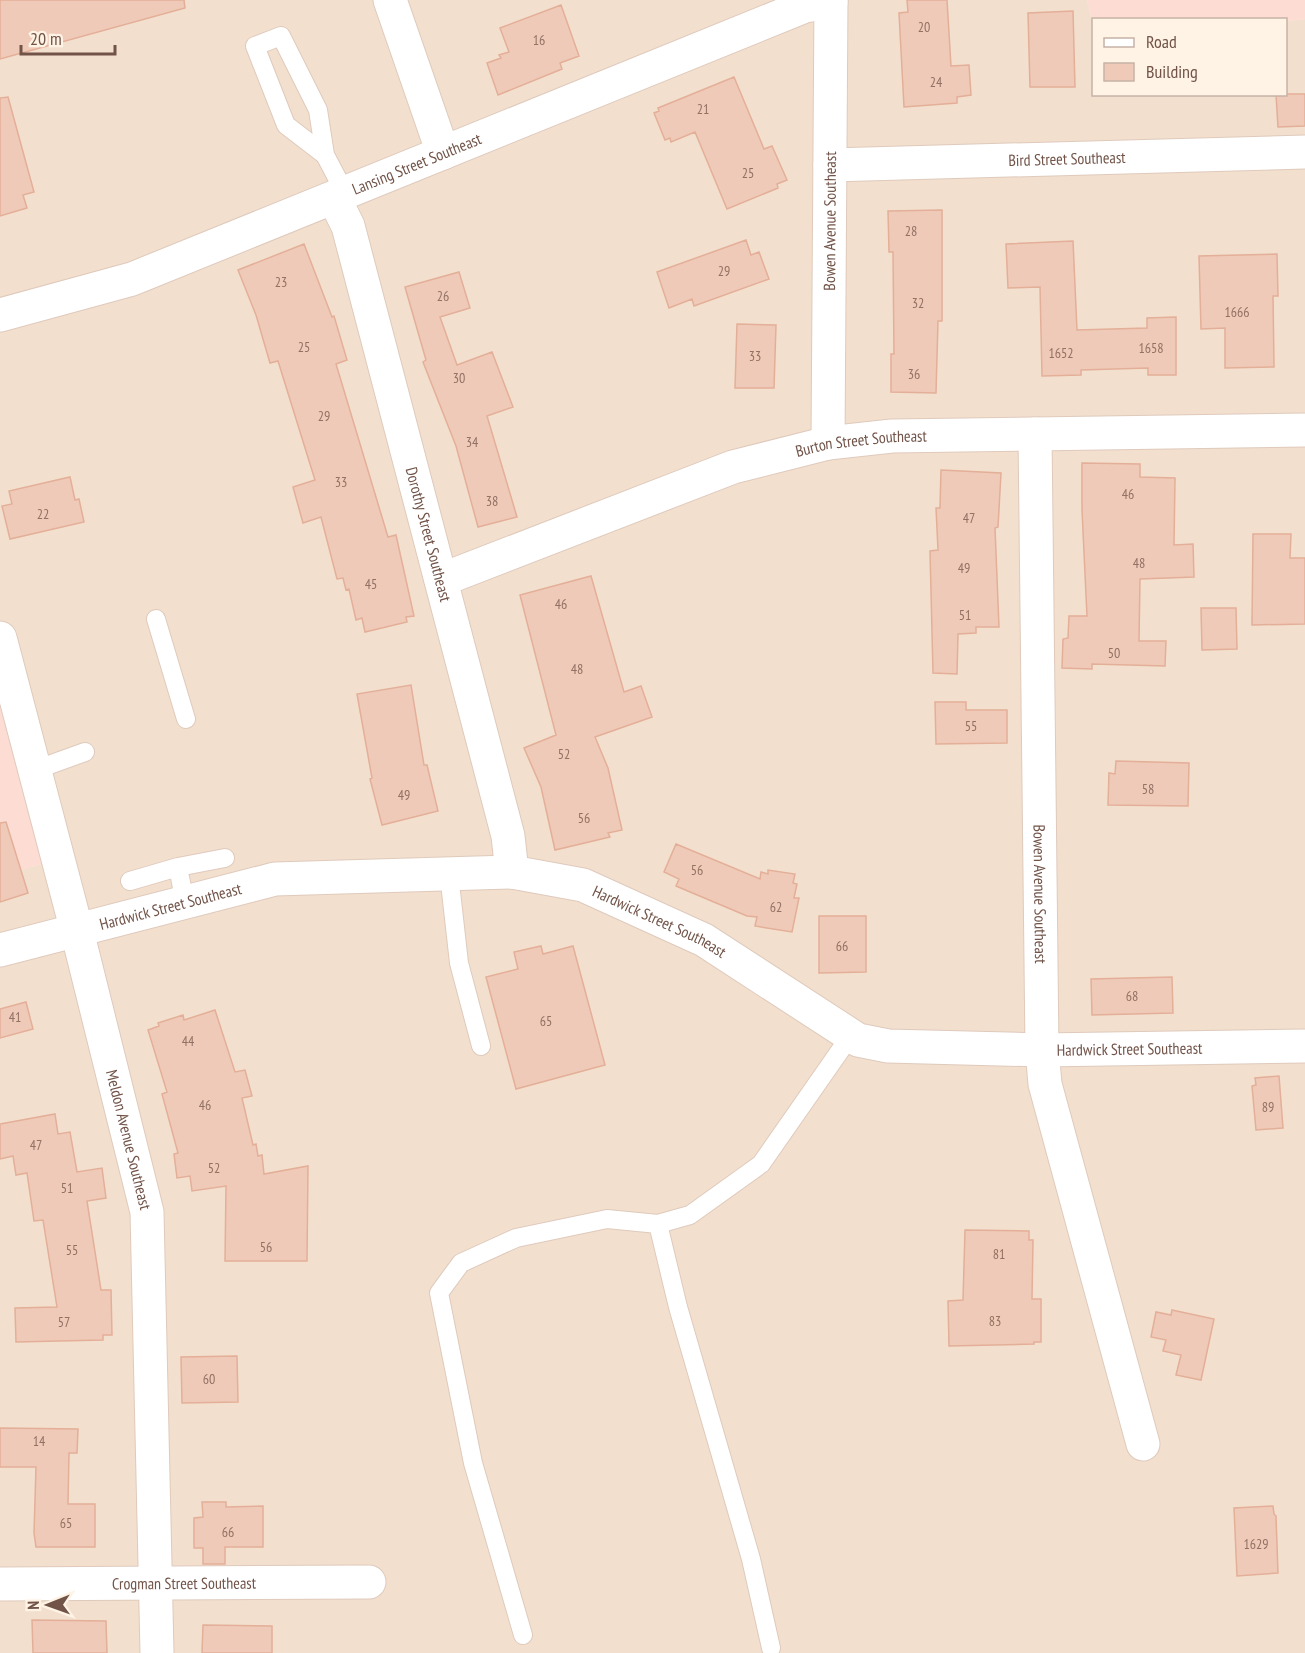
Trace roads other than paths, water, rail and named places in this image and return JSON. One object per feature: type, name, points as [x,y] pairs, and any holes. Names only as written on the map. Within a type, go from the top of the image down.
[{"type":"street","points":[[390,0],[443,153]]},
{"type":"street","name":"Lansing Street Southeast","points":[[0,315],[132,279],[805,6],[831,1]]},
{"type":"street","name":"Bowen Avenue Southeast","points":[[828,443],[831,1]]},
{"type":"street","name":"Bird Street Southeast","points":[[830,165],[1305,152]]},
{"type":"street","name":"Dorothy Street Southeast","points":[[340,196],[508,836],[512,872]]},
{"type":"street","name":"Burton Street Southeast","points":[[441,580],[733,467],[828,443],[892,436],[1305,430]]},
{"type":"street","name":"Bowen Avenue Southeast","points":[[1035,434],[1042,1050],[1045,1084],[1143,1444]]},
{"type":"street","name":"Meldon Avenue Southeast","points":[[0,638],[77,930],[147,1212],[157,1653]]},
{"type":"street","name":"Hardwick Street Southeast","points":[[0,950],[275,879],[512,872],[583,885],[704,940],[858,1040],[888,1046],[1042,1050],[1305,1046]]},
{"type":"street","name":"Crogman Street Southeast","points":[[0,1584],[369,1582]]},
{"type":"lane","points":[[325,155],[286,125],[255,46],[281,36],[318,110],[325,155],[340,196]]},
{"type":"lane","points":[[156,619],[186,719]]},
{"type":"lane","points":[[35,770],[86,752]]},
{"type":"lane","points":[[130,881],[178,867],[225,858]]},
{"type":"lane","points":[[178,867],[185,903]]},
{"type":"lane","points":[[449,873],[459,963],[481,1046]]},
{"type":"lane","points":[[523,1635],[473,1463],[439,1293],[461,1263],[516,1238],[607,1219],[658,1224],[690,1215],[760,1164],[851,1035]]},
{"type":"lane","points":[[658,1224],[678,1307],[751,1559],[771,1648]]}]
